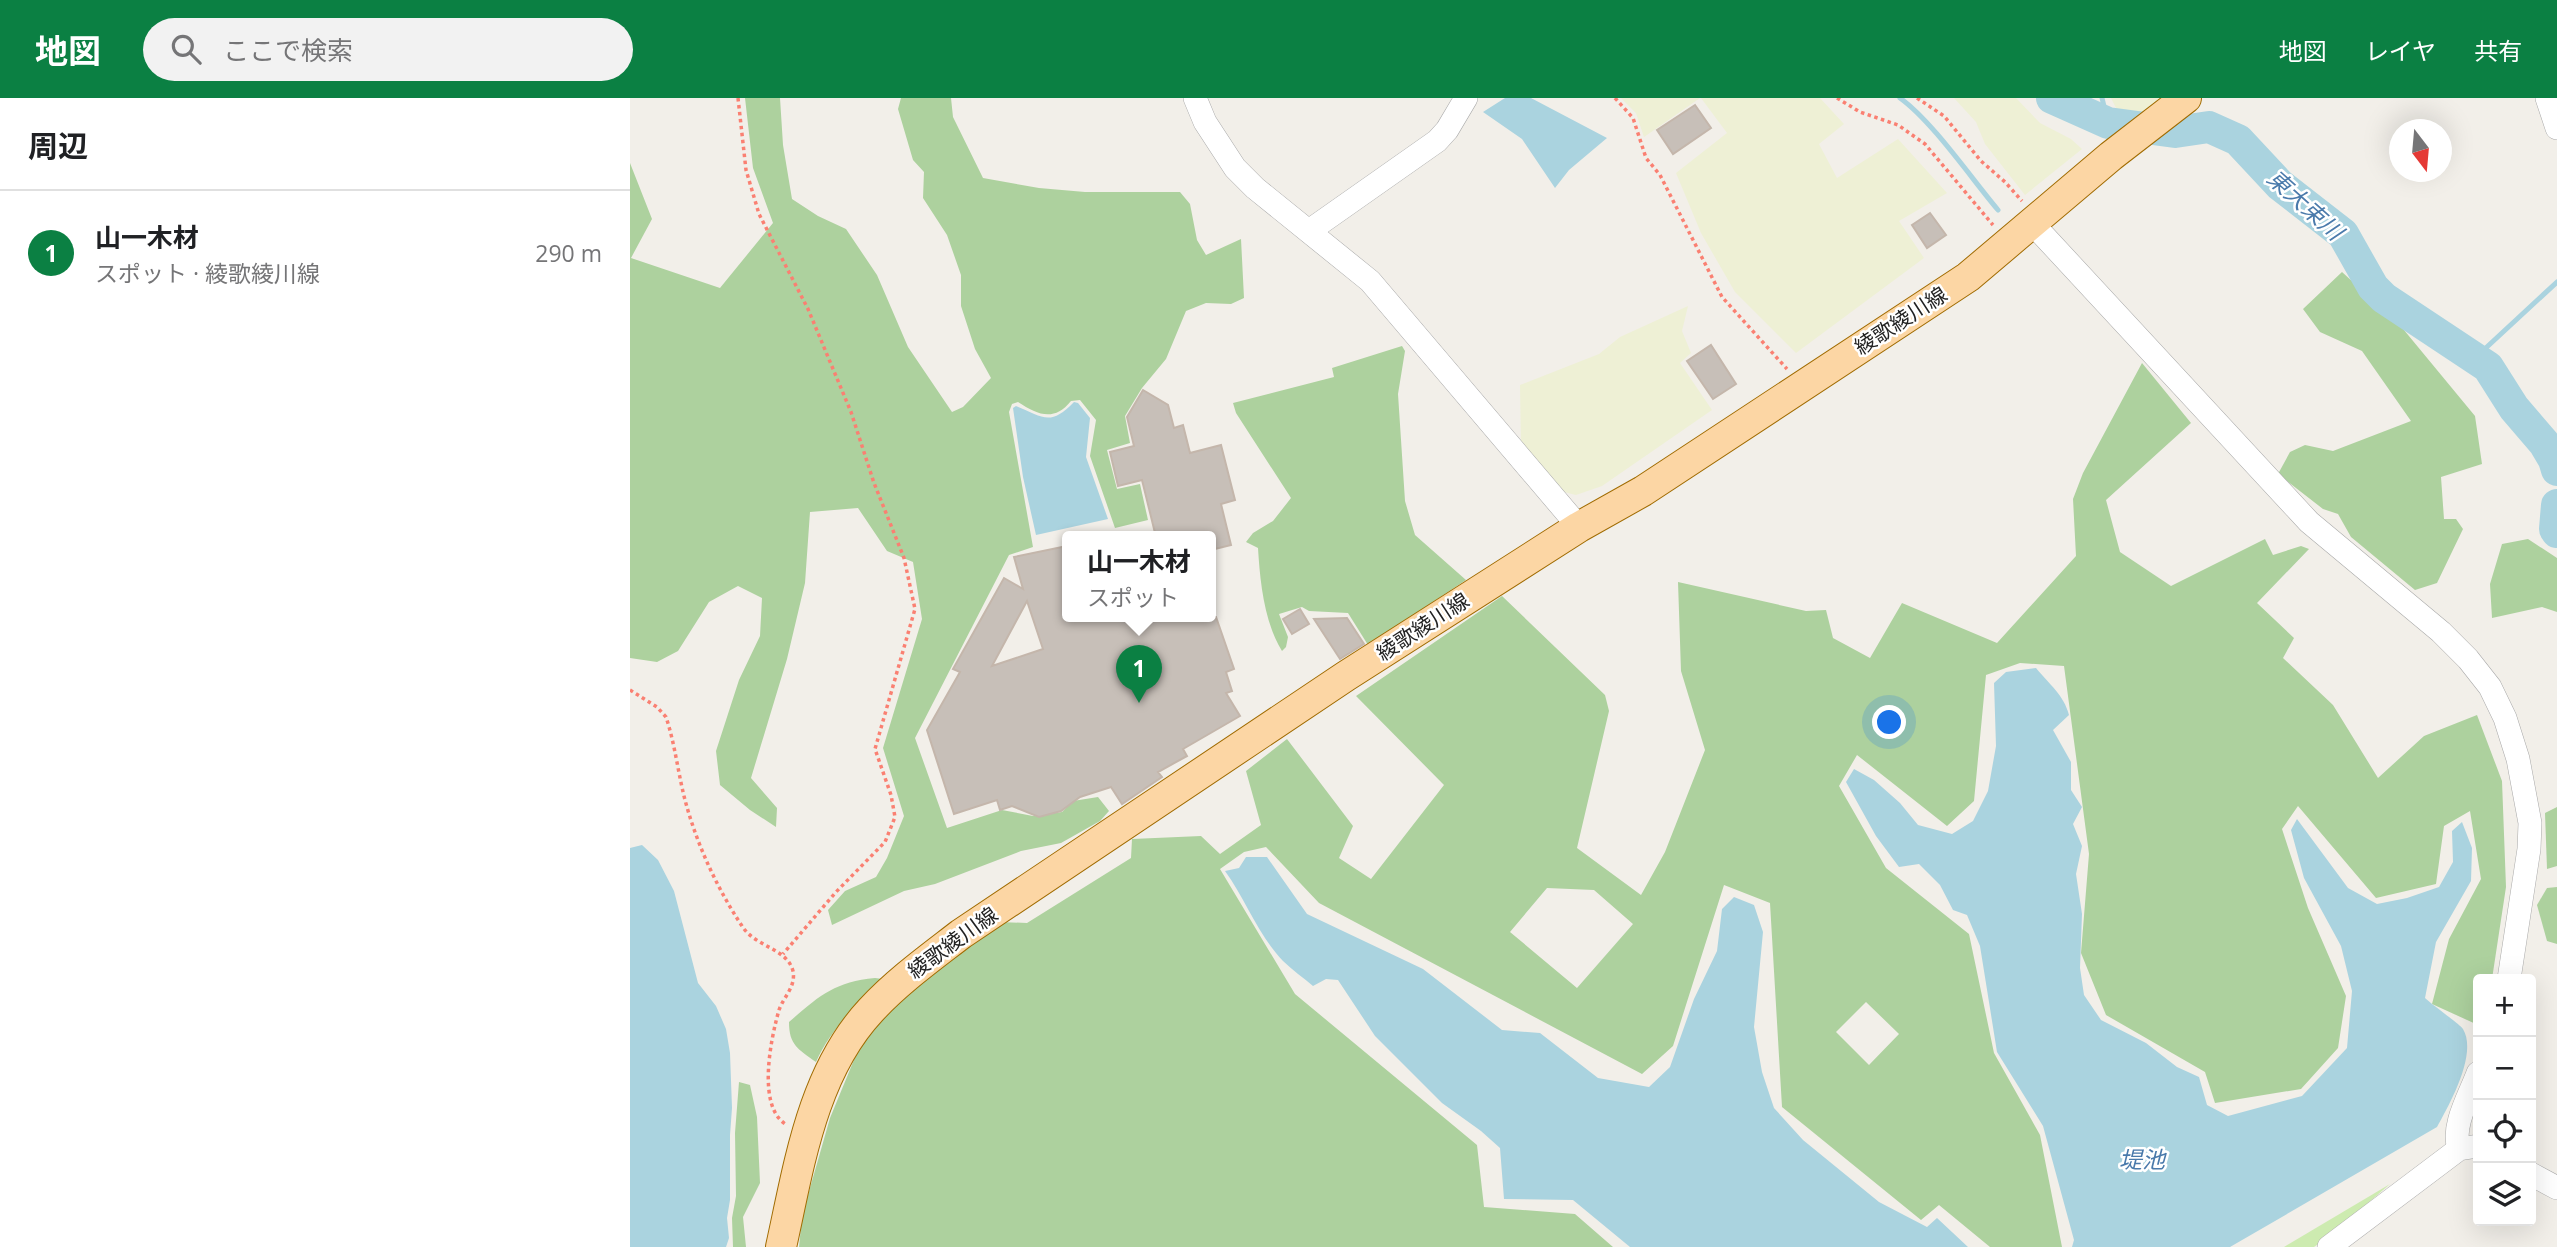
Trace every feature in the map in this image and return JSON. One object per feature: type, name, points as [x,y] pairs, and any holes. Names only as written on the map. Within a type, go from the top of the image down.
[{"type":"main road","name":"綾歌綾川線","points":[[781,1247],[807,1136],[827,1078],[850,1038],[870,1011],[901,981],[961,934],[1346,676],[1579,527],[1643,491],[1968,277],[2111,156],[2181,103]]},
{"type":"street","points":[[1195,98],[1205,122],[1235,168],[1255,188],[1370,281],[1579,527]]},
{"type":"street","points":[[1310,231],[1437,141],[1447,130],[1466,98]]},
{"type":"street","points":[[2547,98],[2557,128]]},
{"type":"street","points":[[2034,221],[2309,522],[2441,632],[2468,659],[2490,687],[2505,718],[2518,759],[2530,823],[2529,849],[2510,974]]},
{"type":"street","points":[[2329,1247],[2469,1147],[2456,1139],[2473,1087]]},
{"type":"street","points":[[2536,1177],[2557,1188]]},
{"type":"path","points":[[738,98],[746,170],[760,214],[808,309],[851,412],[874,483],[904,558],[915,609],[875,749],[891,795],[895,817],[886,842],[836,892],[783,954]]},
{"type":"path","points":[[1615,98],[1633,118],[1646,159],[1660,175],[1722,297],[1802,386]]},
{"type":"path","points":[[1837,98],[1860,112],[1898,125],[1925,144],[2008,243]]},
{"type":"path","points":[[1917,98],[1944,116],[1972,152],[2005,182],[2034,221]]},
{"type":"path","points":[[630,690],[657,707],[666,717],[685,801],[711,873],[744,929],[758,943],[783,954],[793,970],[793,986],[780,1007],[770,1052],[768,1098],[782,1122],[807,1136]]},
{"type":"green space","points":[[745,98],[780,98],[783,145],[792,199],[818,216],[846,229],[877,275],[908,347],[952,412],[963,407],[991,378],[975,349],[961,306],[961,275],[947,235],[923,198],[924,172],[913,160],[898,109],[901,98],[951,98],[953,117],[983,178],[1039,188],[1085,192],[1180,192],[1190,204],[1197,240],[1206,255],[1241,239],[1244,298],[1231,304],[1206,303],[1186,311],[1166,359],[1142,388],[1125,416],[1130,443],[1107,450],[1117,489],[1140,484],[1148,520],[1115,528],[1090,456],[1096,420],[1080,400],[1071,401],[1065,408],[1052,414],[1039,413],[1018,402],[1012,404],[1009,412],[1033,547],[1009,555],[915,738],[947,828],[1002,810],[1033,816],[1062,812],[1073,801],[1098,797],[1109,811],[1100,821],[1061,843],[1021,851],[935,884],[904,891],[832,925],[828,910],[845,891],[876,877],[904,816],[883,748],[922,619],[913,562],[887,551],[858,508],[810,512],[805,583],[787,659],[751,778],[777,808],[776,827],[720,785],[716,751],[739,680],[760,636],[762,598],[738,586],[709,602],[678,651],[657,662],[630,658],[630,163],[652,219],[631,258],[720,288],[773,223],[753,168]]},
{"type":"green space","points":[[1621,98],[1700,98],[1644,137],[1636,113]]},
{"type":"green space","points":[[1701,98],[1820,98],[1844,124],[1819,144],[1837,178],[1898,139],[1947,193],[1899,221],[1924,258],[1796,353],[1735,292],[1701,233],[1676,173],[1727,133]]},
{"type":"green space","points":[[1954,98],[2016,98],[2040,123],[2071,139],[2082,149],[2025,195],[1985,144],[1976,122]]},
{"type":"green space","points":[[2111,98],[2164,98],[2143,115],[2129,116],[2117,110]]},
{"type":"green space","points":[[2342,272],[2399,324],[2475,416],[2482,464],[2441,477],[2444,519],[2456,519],[2463,529],[2437,583],[2415,590],[2351,537],[2338,514],[2323,509],[2278,474],[2290,452],[2305,445],[2333,451],[2411,421],[2362,351],[2320,332],[2303,309]]},
{"type":"green space","points":[[1688,306],[1682,331],[1691,353],[1680,363],[1712,410],[1602,486],[1576,495],[1564,492],[1521,448],[1520,385],[1599,354],[1620,337]]},
{"type":"green space","points":[[1402,346],[1405,351],[1398,394],[1405,501],[1415,535],[1466,580],[1368,645],[1348,613],[1309,611],[1302,607],[1279,614],[1288,637],[1286,647],[1282,651],[1267,614],[1258,548],[1246,542],[1253,533],[1273,521],[1291,498],[1236,413],[1233,403],[1334,377],[1332,368]]},
{"type":"green space","points":[[2142,363],[2191,423],[2106,500],[2120,552],[2171,586],[2265,539],[2273,555],[2301,546],[2309,549],[2257,603],[2294,638],[2283,658],[2333,705],[2378,778],[2424,736],[2477,715],[2502,781],[2506,887],[2493,974],[2473,974],[2473,1023],[2432,1004],[2449,939],[2481,879],[2470,811],[2444,826],[2436,884],[2376,898],[2298,806],[2282,829],[2308,908],[2346,996],[2338,1048],[2301,1089],[2215,1103],[2205,1072],[2106,1015],[2081,953],[2089,854],[2064,666],[2020,663],[1986,675],[1974,801],[1947,826],[1857,755],[1839,786],[1886,868],[1969,934],[1994,1053],[2040,1135],[2062,1247],[1990,1247],[1939,1205],[1921,1220],[1782,1107],[1770,903],[1724,885],[1673,1046],[1642,1074],[1319,903],[1266,847],[1244,852],[1220,869],[1295,994],[1477,1145],[1484,1207],[1575,1214],[1613,1247],[799,1247],[802,1216],[830,1118],[863,1038],[892,1002],[1000,922],[1027,923],[1131,858],[1132,839],[1201,836],[1220,854],[1261,825],[1246,771],[1287,739],[1353,826],[1339,858],[1371,879],[1444,785],[1356,696],[1502,596],[1605,695],[1609,711],[1577,848],[1641,895],[1665,852],[1705,750],[1681,671],[1678,582],[1806,611],[1826,610],[1833,638],[1870,658],[1902,603],[1997,643],[2076,556],[2073,499],[2083,473]],"holes":[[[1547,888],[1594,890],[1633,924],[1577,988],[1510,932]],[[1866,1002],[1899,1034],[1869,1065],[1836,1032]]]},
{"type":"green space","points":[[2528,539],[2557,558],[2557,612],[2542,607],[2492,618],[2490,584],[2502,544]]},
{"type":"green space","points":[[2557,807],[2557,866],[2547,869],[2545,813]]},
{"type":"green space","points":[[2557,887],[2557,944],[2547,941],[2537,905],[2547,888]]},
{"type":"green space","points":[[883,979],[837,1028],[816,1062],[796,1046],[789,1022],[828,992],[848,983]]},
{"type":"green space","points":[[739,1082],[750,1085],[757,1117],[760,1183],[743,1217],[746,1247],[733,1247],[732,1218],[736,1196],[735,1133]]},
{"type":"green space","points":[[2390,1184],[2314,1247],[2284,1247]]},
{"type":"water","points":[[1505,98],[1531,98],[1607,138],[1569,170],[1555,188],[1522,139],[1483,112]]},
{"type":"water","points":[[1074,402],[1078,403],[1090,418],[1086,457],[1108,519],[1036,535],[1023,477],[1013,408],[1016,406],[1046,418],[1059,415]]},
{"type":"water","name":"堤池","points":[[2036,668],[2060,696],[2069,715],[2053,730],[2071,762],[2071,790],[2082,807],[2073,824],[2082,846],[2076,874],[2082,914],[2080,968],[2084,995],[2101,1020],[2146,1043],[2177,1067],[2199,1077],[2207,1105],[2228,1116],[2302,1096],[2347,1048],[2352,991],[2341,946],[2304,878],[2291,830],[2297,819],[2348,888],[2377,904],[2407,898],[2439,887],[2453,862],[2452,831],[2462,822],[2472,848],[2471,881],[2436,942],[2425,998],[2461,1027],[2467,1039],[2465,1065],[2437,1127],[2230,1247],[2072,1247],[2074,1240],[2043,1126],[1997,1052],[1980,946],[1967,915],[1953,910],[1940,885],[1919,864],[1899,867],[1876,836],[1846,782],[1854,769],[1874,780],[1900,803],[1918,825],[1952,834],[1973,821],[1988,791],[1996,746],[1994,683],[2006,672]]},
{"type":"water","points":[[642,845],[658,860],[674,891],[698,983],[716,1006],[726,1029],[730,1053],[732,1108],[730,1200],[727,1218],[729,1238],[726,1247],[630,1247],[630,848]]},
{"type":"water","points":[[1246,857],[1267,857],[1307,914],[1423,969],[1502,1030],[1540,1033],[1598,1078],[1649,1087],[1670,1067],[1694,999],[1717,951],[1722,909],[1734,897],[1754,905],[1763,932],[1754,1027],[1762,1072],[1774,1108],[1803,1140],[1879,1202],[1927,1227],[1937,1218],[1968,1247],[1630,1247],[1573,1200],[1504,1199],[1500,1148],[1442,1103],[1375,1036],[1338,980],[1326,979],[1313,986],[1274,951],[1225,871],[1239,868]]},
{"type":"building","points":[[1695,105],[1711,128],[1673,154],[1657,130]]},
{"type":"building","points":[[1930,213],[1946,235],[1927,248],[1912,225]]},
{"type":"building","points":[[1711,345],[1736,384],[1713,399],[1687,361]]},
{"type":"building","points":[[1143,390],[1168,405],[1174,428],[1183,425],[1190,453],[1221,445],[1235,500],[1221,504],[1231,545],[1216,549],[1216,531],[1155,531],[1142,480],[1118,486],[1110,452],[1134,446],[1127,417]]},
{"type":"building","points":[[1062,547],[1062,622],[1216,622],[1216,617],[1234,669],[1226,672],[1232,691],[1226,693],[1240,716],[1183,749],[1187,756],[1158,772],[1162,777],[1122,804],[1111,787],[1080,797],[1061,811],[1039,817],[1012,806],[1000,810],[997,800],[954,814],[927,730],[960,672],[953,669],[1004,578],[1023,589],[1014,557]],"holes":[[[1027,601],[1043,649],[992,666]]]},
{"type":"building","points":[[1300,609],[1309,624],[1292,634],[1283,619]]},
{"type":"building","points":[[1347,618],[1364,644],[1340,659],[1314,619]]},
{"type":"waterway","points":[[1900,98],[1938,135],[1998,210]]},
{"type":"waterway","name":"東大束川","points":[[2052,98],[2108,123],[2175,132],[2209,127],[2238,140],[2280,185],[2343,234],[2373,287],[2384,298],[2488,367],[2514,408],[2544,443],[2557,470]]},
{"type":"waterway","points":[[2102,98],[2108,123]]},
{"type":"waterway","points":[[2475,358],[2557,282]]},
{"type":"waterway","name":"東大束川","points":[[2557,505],[2557,532]]},
{"type":"place","name":"山一木材","points":[[1139,703]]}]
